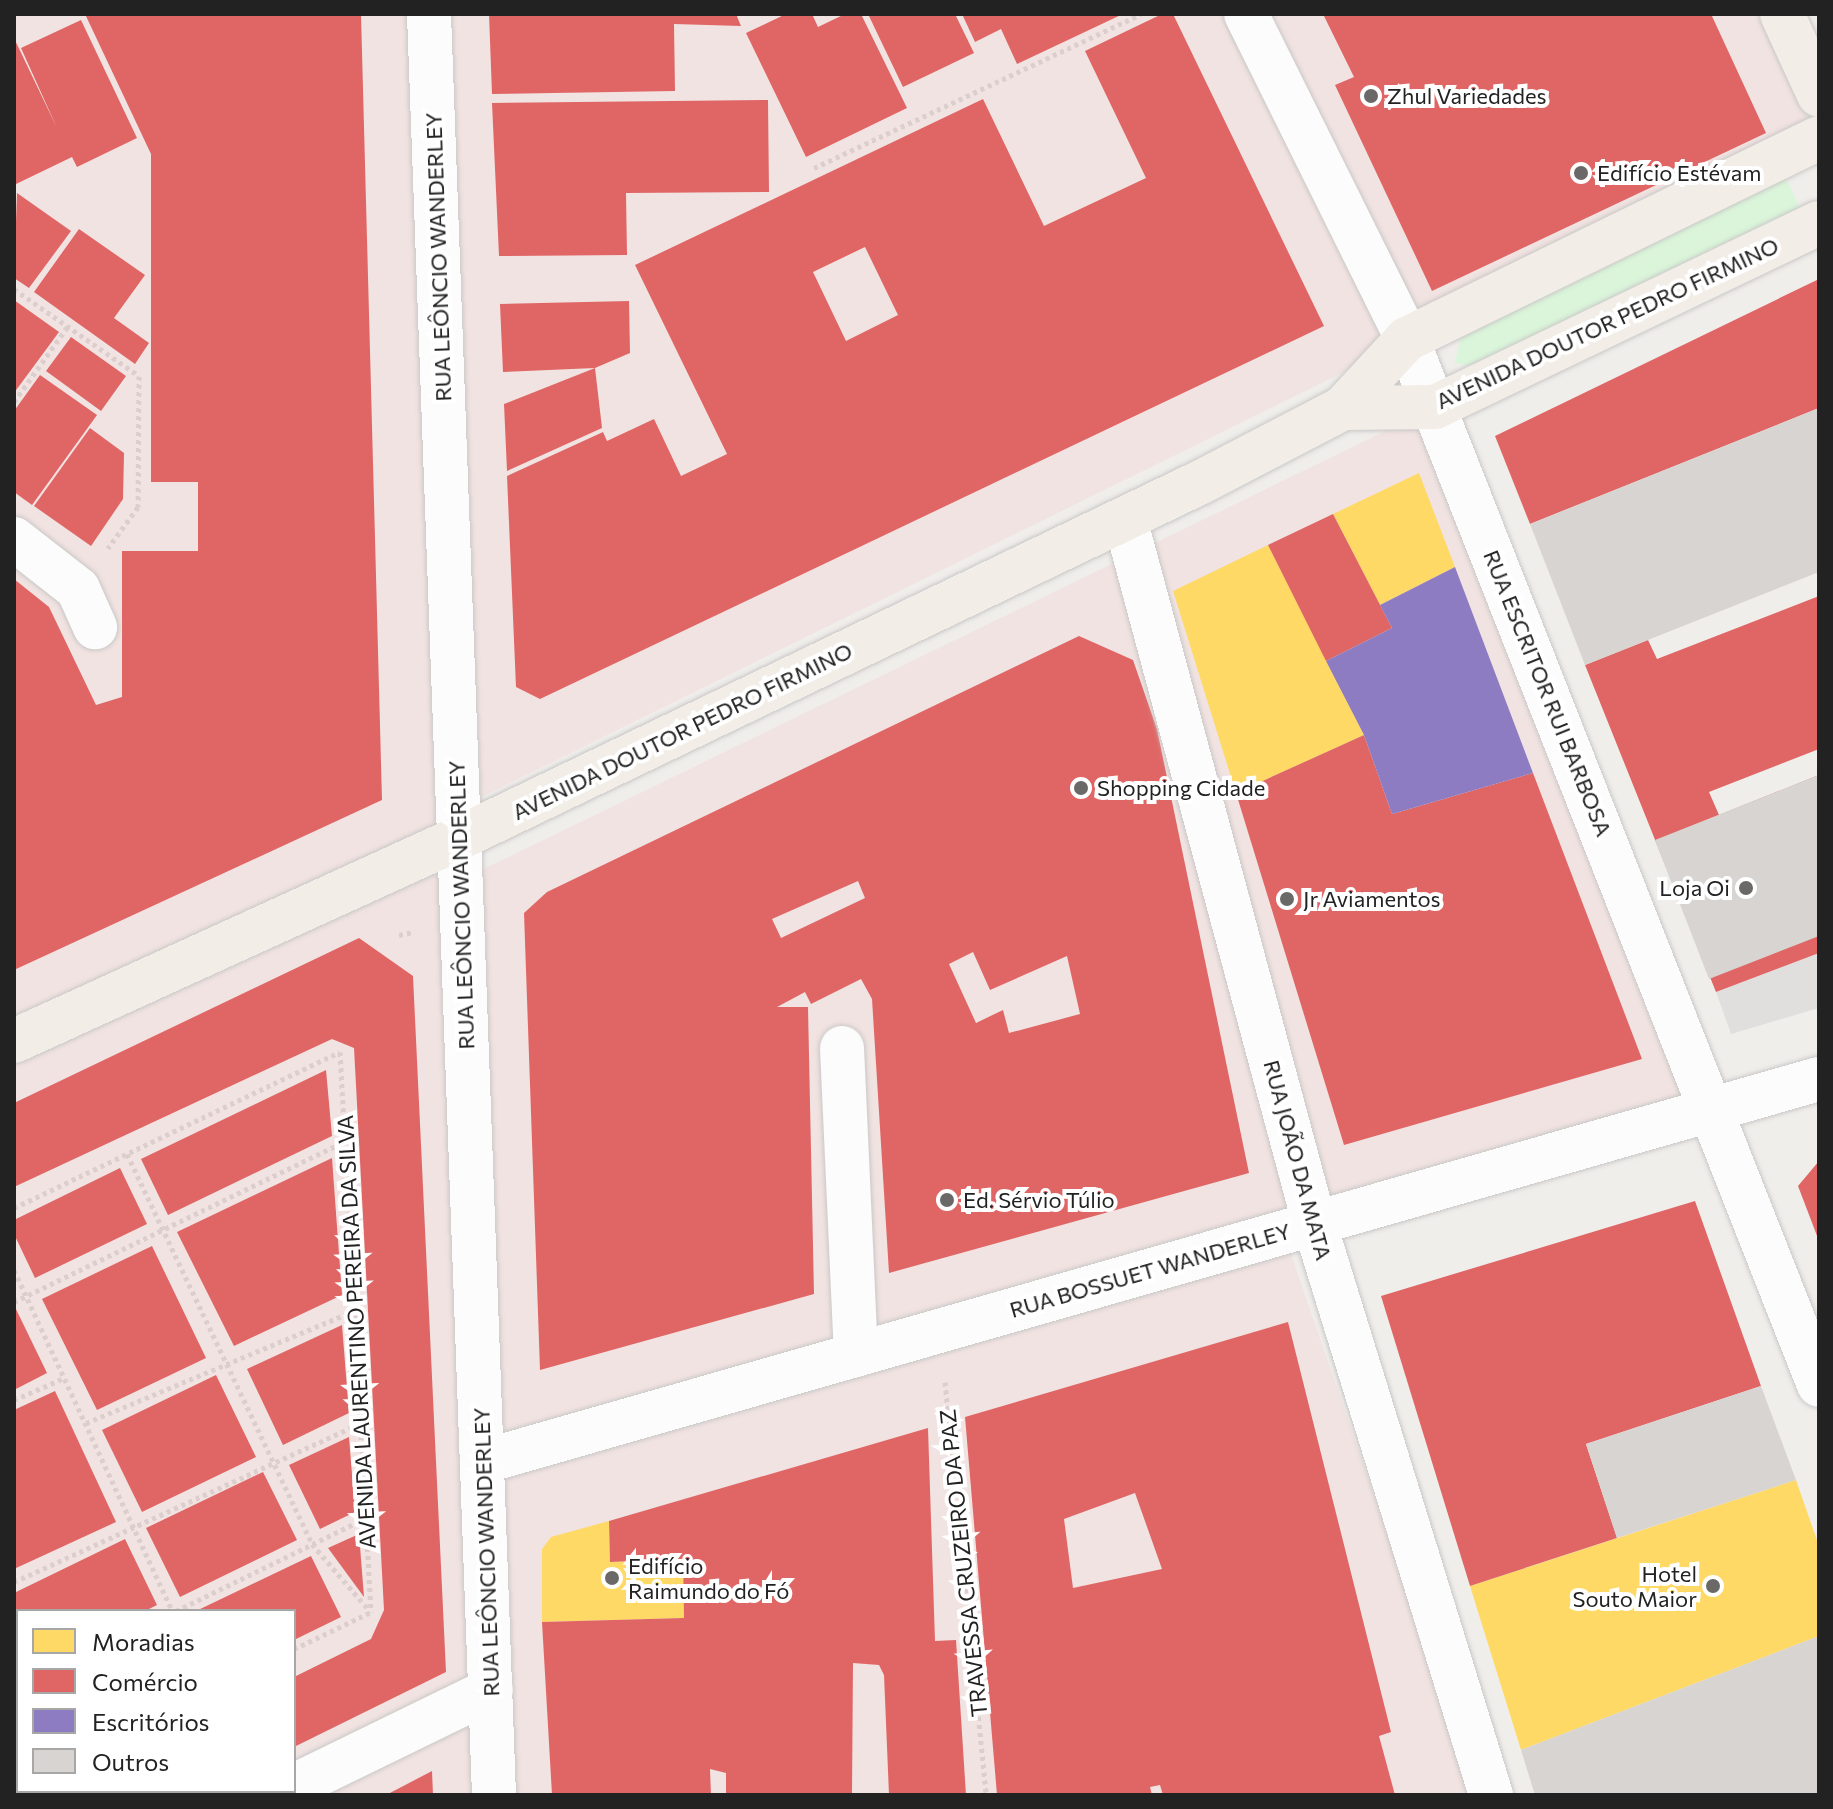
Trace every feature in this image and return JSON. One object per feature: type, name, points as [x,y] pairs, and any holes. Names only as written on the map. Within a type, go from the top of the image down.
[{"type":"main road","points":[[1782,14],[1819,95]]},
{"type":"main road","name":"AVENIDA DOUTOR PEDRO FIRMINO","points":[[14,1041],[459,838],[1125,519],[1343,408],[1407,339],[1819,138]]},
{"type":"main road","name":"AVENIDA DOUTOR PEDRO FIRMINO","points":[[1343,408],[1435,407],[1819,223]]},
{"type":"street","name":"RUA LEÔNCIO WANDERLEY","points":[[429,14],[494,1795]]},
{"type":"street","name":"RUA ESCRITOR RUI BARBOSA","points":[[1246,14],[1407,339],[1819,1385]]},
{"type":"street","name":"RUA JOÃO DA MATA","points":[[1125,519],[1314,1222],[1491,1795]]},
{"type":"street","points":[[14,539],[86,608]]},
{"type":"street","points":[[842,1048],[856,1355]]},
{"type":"street","name":"RUA BOSSUET WANDERLEY","points":[[482,1462],[1819,1079]]},
{"type":"street","points":[[296,1785],[491,1690]]},
{"type":"path","points":[[814,168],[1141,14]]},
{"type":"path","points":[[14,289],[139,376],[138,507],[86,608]]},
{"type":"path","points":[[14,402],[68,326]]},
{"type":"path","name":"AVENIDA LAURENTINO PEREIRA DA SILVA","points":[[127,1154],[340,1052],[371,1612]]},
{"type":"path","points":[[14,1302],[345,1141]]},
{"type":"path","points":[[14,1208],[127,1154],[312,1544],[371,1612],[296,1648]]},
{"type":"path","points":[[14,1270],[173,1609]]},
{"type":"path","points":[[86,1423],[354,1311]]},
{"type":"path","name":"TRAVESSA CRUZEIRO DA PAZ","points":[[940,1331],[986,1795]]},
{"type":"path","points":[[14,1400],[64,1378]]},
{"type":"path","points":[[14,1582],[132,1525],[361,1423]]},
{"type":"path","points":[[178,1609],[366,1518]]},
{"type":"shaded area","points":[[14,14],[1781,14],[1819,95],[1819,138],[457,809],[396,867],[463,879],[1435,407],[1711,1108],[1283,1231],[1477,1795],[14,1795]]},
{"type":"shaded area","points":[[1819,953],[1819,1008],[1731,1034],[1716,992]]},
{"type":"green space","points":[[1785,176],[1802,212],[1481,368],[1455,363],[1461,335]]},
{"type":"building: Moradias","points":[[1419,473],[1455,567],[1380,605],[1333,514]]},
{"type":"building: Moradias","points":[[1268,545],[1364,735],[1236,793],[1173,591]]},
{"type":"building: Moradias","points":[[1796,1480],[1819,1546],[1819,1636],[1521,1750],[1470,1586]]},
{"type":"building: Moradias","name":"Edifício Raimundo do Fó","points":[[609,1521],[610,1562],[683,1559],[684,1618],[542,1622],[542,1549],[551,1537]]},
{"type":"building: Comércio","points":[[85,14],[361,14],[382,800],[14,970],[14,579],[49,607],[96,705],[122,697],[122,551],[198,551],[198,482],[151,482],[151,154]]},
{"type":"building: Comércio","points":[[489,14],[736,14],[741,26],[674,24],[675,91],[492,94]]},
{"type":"building: Comércio","points":[[786,14],[812,14],[818,27],[845,14],[861,14],[907,108],[806,157],[746,33]]},
{"type":"building: Comércio","points":[[868,14],[955,14],[974,53],[903,87]]},
{"type":"building: Comércio","points":[[962,14],[1123,14],[1017,64],[1001,29],[975,42]]},
{"type":"building: Comércio","points":[[1162,14],[1173,14],[1324,326],[540,699],[516,687],[507,476],[603,432],[607,441],[654,419],[681,476],[727,454],[635,265],[983,99],[1044,226],[1146,178],[1085,51]],"holes":[[[865,247],[898,315],[846,341],[813,272]]]},
{"type":"building: Comércio","points":[[1323,14],[1711,14],[1766,133],[1432,291],[1335,85],[1354,77]]},
{"type":"building: Comércio","points":[[81,20],[137,138],[77,167],[72,157],[14,185],[14,38],[57,128],[21,48]]},
{"type":"building: Comércio","points":[[768,100],[769,192],[626,193],[627,255],[499,256],[492,103]]},
{"type":"building: Comércio","points":[[17,193],[71,231],[29,288],[14,278]]},
{"type":"building: Comércio","points":[[79,229],[145,275],[114,318],[149,343],[135,364],[34,292]]},
{"type":"building: Comércio","points":[[1819,279],[1819,408],[1530,524],[1495,436]]},
{"type":"building: Comércio","points":[[14,300],[59,332],[14,393]]},
{"type":"building: Comércio","points":[[629,301],[630,353],[595,368],[503,372],[500,304]]},
{"type":"building: Comércio","points":[[71,337],[126,376],[101,411],[46,371]]},
{"type":"building: Comércio","points":[[595,368],[602,428],[507,471],[504,404]]},
{"type":"building: Comércio","points":[[40,375],[97,415],[32,505],[14,492],[14,411]]},
{"type":"building: Comércio","points":[[90,428],[124,453],[123,499],[91,546],[34,506]]},
{"type":"building: Comércio","points":[[1333,514],[1392,628],[1326,661],[1268,545]]},
{"type":"building: Comércio","points":[[1819,596],[1819,749],[1709,792],[1719,815],[1819,775],[1819,953],[1716,992],[1585,665],[1648,640],[1657,659]]},
{"type":"building: Comércio","points":[[1079,636],[1133,660],[1157,729],[1249,1173],[889,1273],[872,999],[861,979],[811,1004],[805,992],[777,1007],[808,1007],[814,1294],[540,1370],[524,913],[547,892]],"holes":[[[858,881],[865,898],[781,938],[772,919]],[[973,952],[990,990],[1067,956],[1080,1014],[1009,1033],[1003,1010],[976,1023],[949,964]]]},
{"type":"building: Comércio","points":[[1364,735],[1392,814],[1533,773],[1642,1059],[1344,1145],[1236,793]]},
{"type":"building: Comércio","points":[[359,938],[413,976],[446,1672],[296,1746],[296,1676],[371,1639],[384,1610],[354,1048],[332,1039],[14,1187],[14,1103]]},
{"type":"building: Comércio","points":[[326,1070],[332,1136],[168,1215],[141,1159]]},
{"type":"building: Comércio","points":[[332,1158],[342,1295],[234,1346],[177,1232]]},
{"type":"building: Comércio","points":[[1819,1161],[1819,1241],[1798,1186]]},
{"type":"building: Comércio","points":[[120,1168],[147,1224],[35,1278],[14,1234],[14,1220]]},
{"type":"building: Comércio","points":[[1695,1201],[1761,1386],[1586,1444],[1617,1538],[1470,1586],[1381,1296]]},
{"type":"building: Comércio","points":[[152,1246],[206,1358],[97,1410],[42,1299]]},
{"type":"building: Comércio","points":[[14,1305],[47,1373],[14,1390]]},
{"type":"building: Comércio","points":[[1288,1322],[1391,1732],[1379,1736],[1395,1795],[1163,1795],[1160,1785],[1150,1787],[1152,1795],[997,1795],[965,1417]],"holes":[[[1135,1493],[1162,1569],[1073,1588],[1064,1519]]]},
{"type":"building: Comércio","points":[[342,1325],[349,1413],[283,1445],[247,1369]]},
{"type":"building: Comércio","points":[[216,1375],[256,1457],[142,1512],[102,1430]]},
{"type":"building: Comércio","points":[[55,1391],[116,1522],[14,1569],[14,1410]]},
{"type":"building: Comércio","points":[[928,1428],[935,1641],[956,1640],[966,1795],[889,1795],[884,1675],[879,1665],[853,1663],[852,1795],[726,1795],[726,1773],[710,1769],[711,1795],[552,1795],[542,1622],[684,1618],[683,1559],[610,1562],[609,1521]]},
{"type":"building: Comércio","points":[[349,1437],[355,1512],[320,1529],[289,1465]]},
{"type":"building: Comércio","points":[[263,1472],[297,1540],[180,1597],[146,1528]]},
{"type":"building: Comércio","points":[[359,1534],[364,1597],[328,1548]]},
{"type":"building: Comércio","points":[[125,1539],[157,1605],[149,1609],[16,1609],[14,1675],[14,1593]]},
{"type":"building: Comércio","points":[[311,1556],[341,1617],[296,1639],[296,1609],[200,1609]]},
{"type":"building: Comércio","points":[[16,1698],[14,1774],[14,1699]]},
{"type":"building: Comércio","points":[[432,1771],[433,1795],[386,1795]]},
{"type":"building: Comércio","points":[[60,1793],[200,1793],[196,1795],[56,1795]]},
{"type":"building: Escritórios","points":[[1455,567],[1533,773],[1392,814],[1364,735],[1326,661],[1392,628],[1380,605]]},
{"type":"building: Outros","points":[[1819,408],[1819,572],[1585,665],[1530,524]]},
{"type":"building: Outros","name":"Loja Oi","points":[[1819,775],[1819,936],[1709,979],[1655,840]]},
{"type":"building: Outros","points":[[1761,1386],[1796,1480],[1617,1538],[1586,1444]]},
{"type":"building: Outros","points":[[1819,1636],[1819,1795],[1535,1795],[1521,1750]]},
{"type":"place","name":"Zhul Variedades","points":[[1371,96]]},
{"type":"place","name":"Edifício Estévam","points":[[1581,173]]},
{"type":"place","name":"Shopping Cidade","points":[[1081,788]]},
{"type":"place","name":"Loja Oi","points":[[1746,888]]},
{"type":"place","name":"Jr Aviamentos","points":[[1287,899]]},
{"type":"place","name":"Ed. Sérvio Túlio","points":[[947,1200]]},
{"type":"place","name":"Edifício Raimundo do Fó","points":[[612,1578]]},
{"type":"place","name":"Hotel Souto Maior","points":[[1713,1586]]}]
